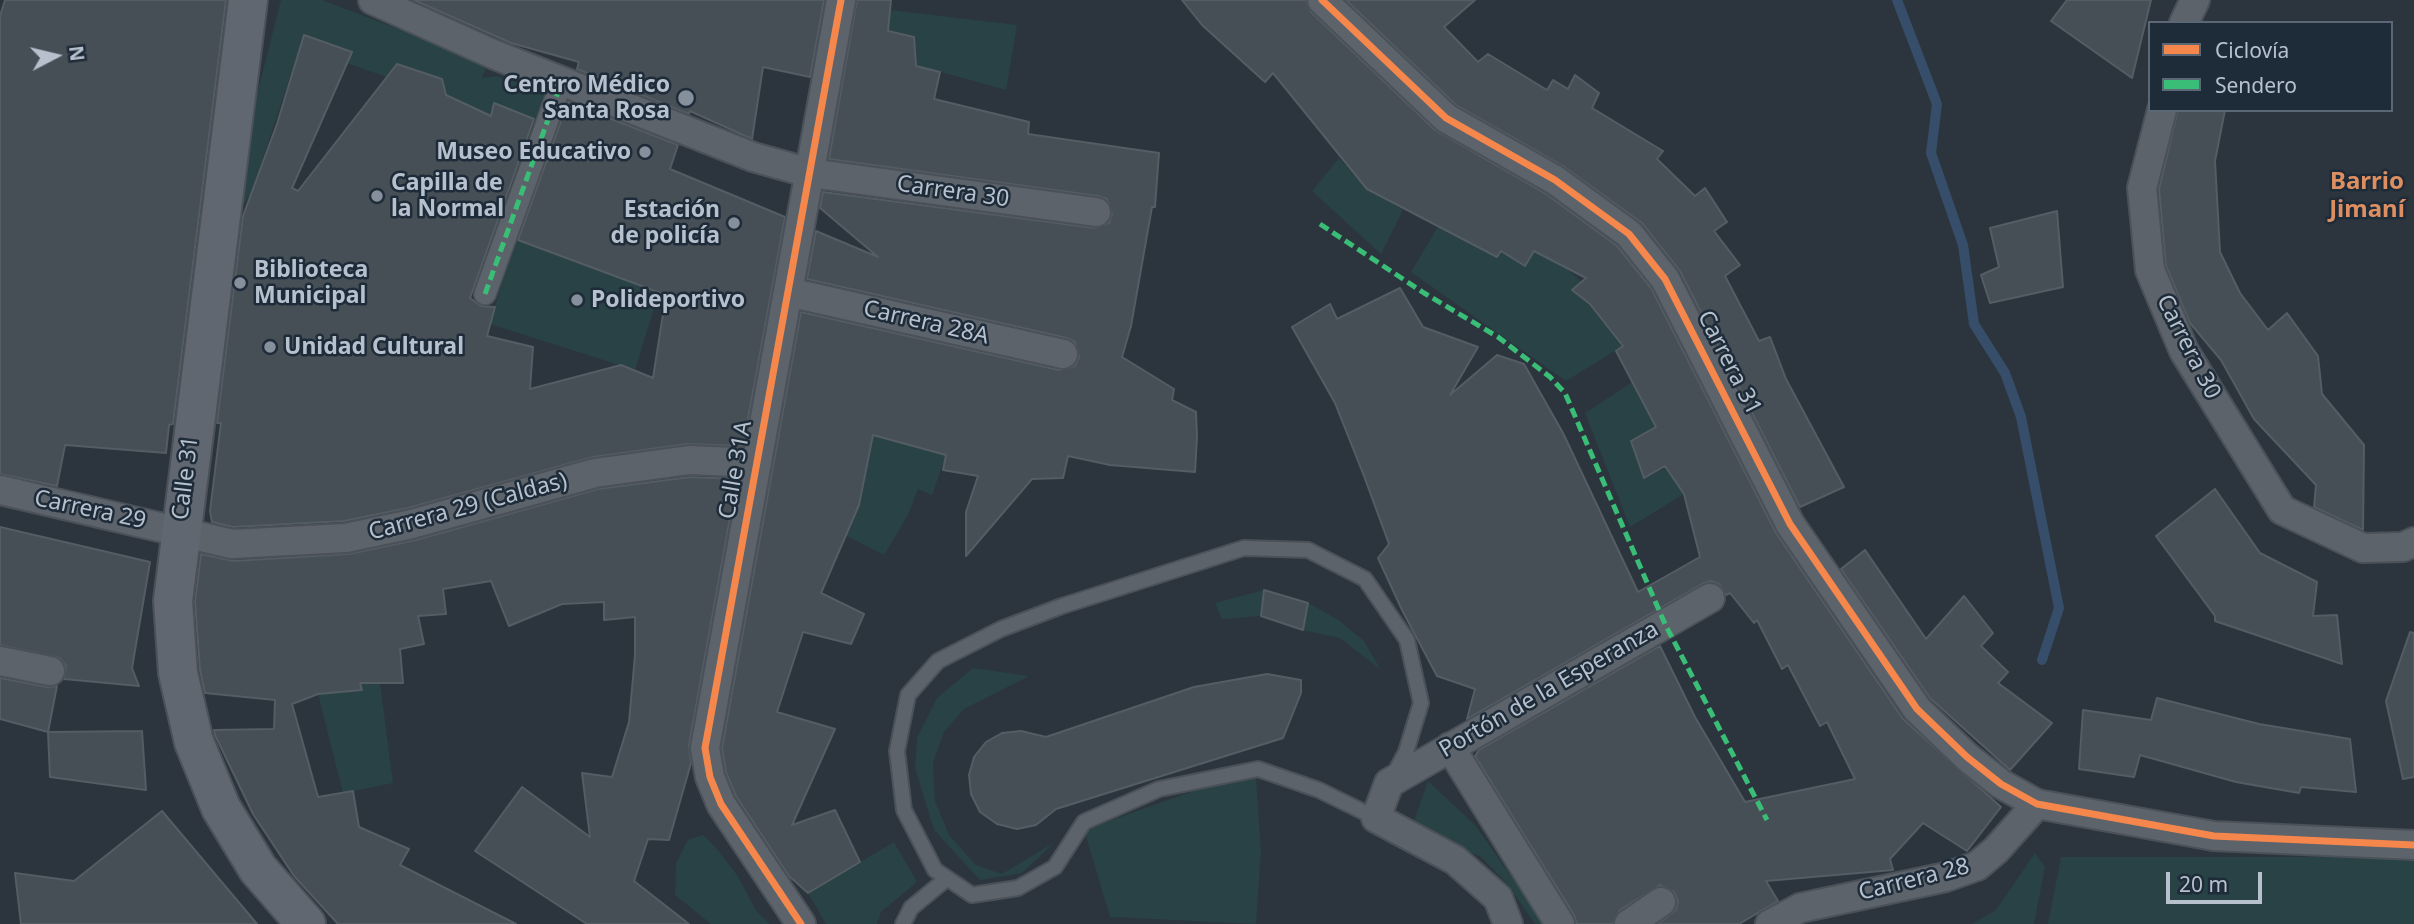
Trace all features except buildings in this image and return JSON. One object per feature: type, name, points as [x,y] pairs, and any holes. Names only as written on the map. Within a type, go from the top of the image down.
[{"type":"main road","name":"Calle 31","points":[[248,0],[173,601],[177,661],[194,742],[221,808],[258,869],[306,924]]},
{"type":"street","name":"Carrera 30","points":[[373,0],[562,81],[753,157],[810,173],[1096,212]]},
{"type":"street","name":"Calle 31A","points":[[801,924],[721,804],[710,777],[705,748],[841,0]]},
{"type":"street","name":"Carrera 31","points":[[1322,0],[1446,118],[1555,180],[1629,234],[1665,279],[1790,524],[1917,709],[1975,764],[2001,784],[2037,804],[2214,836],[2414,845]]},
{"type":"street","points":[[2185,21],[2195,0]]},
{"type":"street","points":[[485,294],[562,81]]},
{"type":"street","name":"Carrera 30","points":[[2161,112],[2142,188],[2150,270],[2184,351],[2282,510],[2363,548],[2403,547],[2414,542]]},
{"type":"street","name":"Carrera 28A","points":[[788,292],[1063,354]]},
{"type":"street","name":"Carrera 29 (Caldas)","points":[[180,530],[232,544],[346,538],[412,524],[595,473],[689,460],[757,463]]},
{"type":"street","name":"Carrera 29","points":[[0,491],[180,530]]},
{"type":"street","name":"Portón de la Esperanza","points":[[1389,783],[1710,598]]},
{"type":"street","points":[[0,661],[50,671]]},
{"type":"street","points":[[1450,747],[1560,924]]},
{"type":"street","points":[[1389,783],[1376,818],[1455,860],[1498,898],[1508,924]]},
{"type":"street","name":"Carrera 28","points":[[1770,924],[1800,908],[1946,877],[1977,866],[1996,850],[2037,804]]},
{"type":"street","points":[[1629,924],[1661,902]]},
{"type":"lane","points":[[1376,818],[1319,790],[1258,769],[1159,789],[1084,822],[1055,867],[1018,888],[972,895],[946,880],[935,870],[904,810],[897,751],[908,695],[938,661],[1000,629],[1037,615],[1244,548],[1308,550],[1365,579],[1407,640],[1421,703],[1406,752],[1389,783]]},
{"type":"lane","points":[[903,924],[911,908],[946,880]]},
{"type":"green space","points":[[281,0],[322,0],[488,63],[482,78],[497,76],[548,93],[535,119],[494,103],[491,116],[446,95],[442,78],[397,64],[387,77],[347,63],[352,52],[304,35],[252,191],[219,245]]},
{"type":"green space","points":[[890,10],[1017,25],[1006,90],[916,65],[913,37],[888,31]]},
{"type":"green space","points":[[1339,158],[1357,178],[1403,210],[1381,254],[1312,191]]},
{"type":"green space","points":[[1439,225],[1497,257],[1502,251],[1525,266],[1535,252],[1566,268],[1582,282],[1572,290],[1590,304],[1623,346],[1566,381],[1411,272]]},
{"type":"green space","name":"Polideportivo","points":[[514,239],[659,292],[635,370],[490,324]]},
{"type":"green space","points":[[1634,381],[1656,427],[1631,441],[1644,478],[1666,468],[1684,494],[1630,527],[1585,413]]},
{"type":"green space","points":[[874,435],[946,455],[932,495],[918,489],[908,515],[884,555],[845,535]]},
{"type":"green space","points":[[1264,590],[1261,616],[1222,619],[1215,603]]},
{"type":"green space","points":[[1308,603],[1337,619],[1364,641],[1381,670],[1340,638],[1303,630]]},
{"type":"green space","points":[[348,647],[380,683],[393,783],[343,793],[318,694],[362,690]]},
{"type":"green space","points":[[973,668],[1029,676],[964,709],[944,732],[933,763],[935,801],[949,835],[976,865],[1002,874],[1055,842],[1022,873],[980,880],[934,830],[915,768],[917,738],[937,698]]},
{"type":"green space","points":[[1256,777],[1261,851],[1256,924],[1110,917],[1084,830],[1199,789]]},
{"type":"green space","points":[[1428,781],[1475,825],[1545,924],[1535,924],[1508,885],[1481,857],[1412,827]]},
{"type":"green space","points":[[703,835],[737,875],[757,912],[770,924],[711,924],[675,895],[676,863],[688,840]]},
{"type":"green space","points":[[894,842],[917,882],[881,912],[877,924],[826,924],[808,893]]},
{"type":"green space","points":[[2035,853],[2045,867],[2034,924],[1972,924],[1996,910]]},
{"type":"green space","points":[[2061,857],[2414,857],[2414,924],[2048,924]]},
{"type":"waterway","points":[[1897,0],[1937,104],[1931,153],[1963,245],[1974,324],[2005,373],[2021,417],[2059,608],[2042,660]]},
{"type":"marked path","points":[[485,294],[562,81]]},
{"type":"marked path","points":[[1320,224],[1424,293],[1498,337],[1550,377],[1565,393],[1665,624],[1767,820]]},
{"type":"cycle path","points":[[801,924],[721,804],[710,777],[705,748],[841,0]]},
{"type":"cycle path","points":[[1322,0],[1446,118],[1555,180],[1629,234],[1665,279],[1790,524],[1917,709],[1967,757],[2001,784],[2037,804],[2214,836],[2414,845]]},
{"type":"place","name":"Centro Médico Santa Rosa","points":[[686,98]]},
{"type":"place","name":"Museo Educativo","points":[[645,152]]},
{"type":"place","name":"Capilla de la Normal","points":[[377,196]]},
{"type":"place","name":"Estación de policía","points":[[734,223]]},
{"type":"place","name":"Biblioteca Municipal","points":[[240,283]]},
{"type":"place","name":"Polideportivo","points":[[577,300]]},
{"type":"place","name":"Unidad Cultural","points":[[270,347]]},
{"type":"district","name":"Barrio Jimaní","points":[[2367,196]]}]
